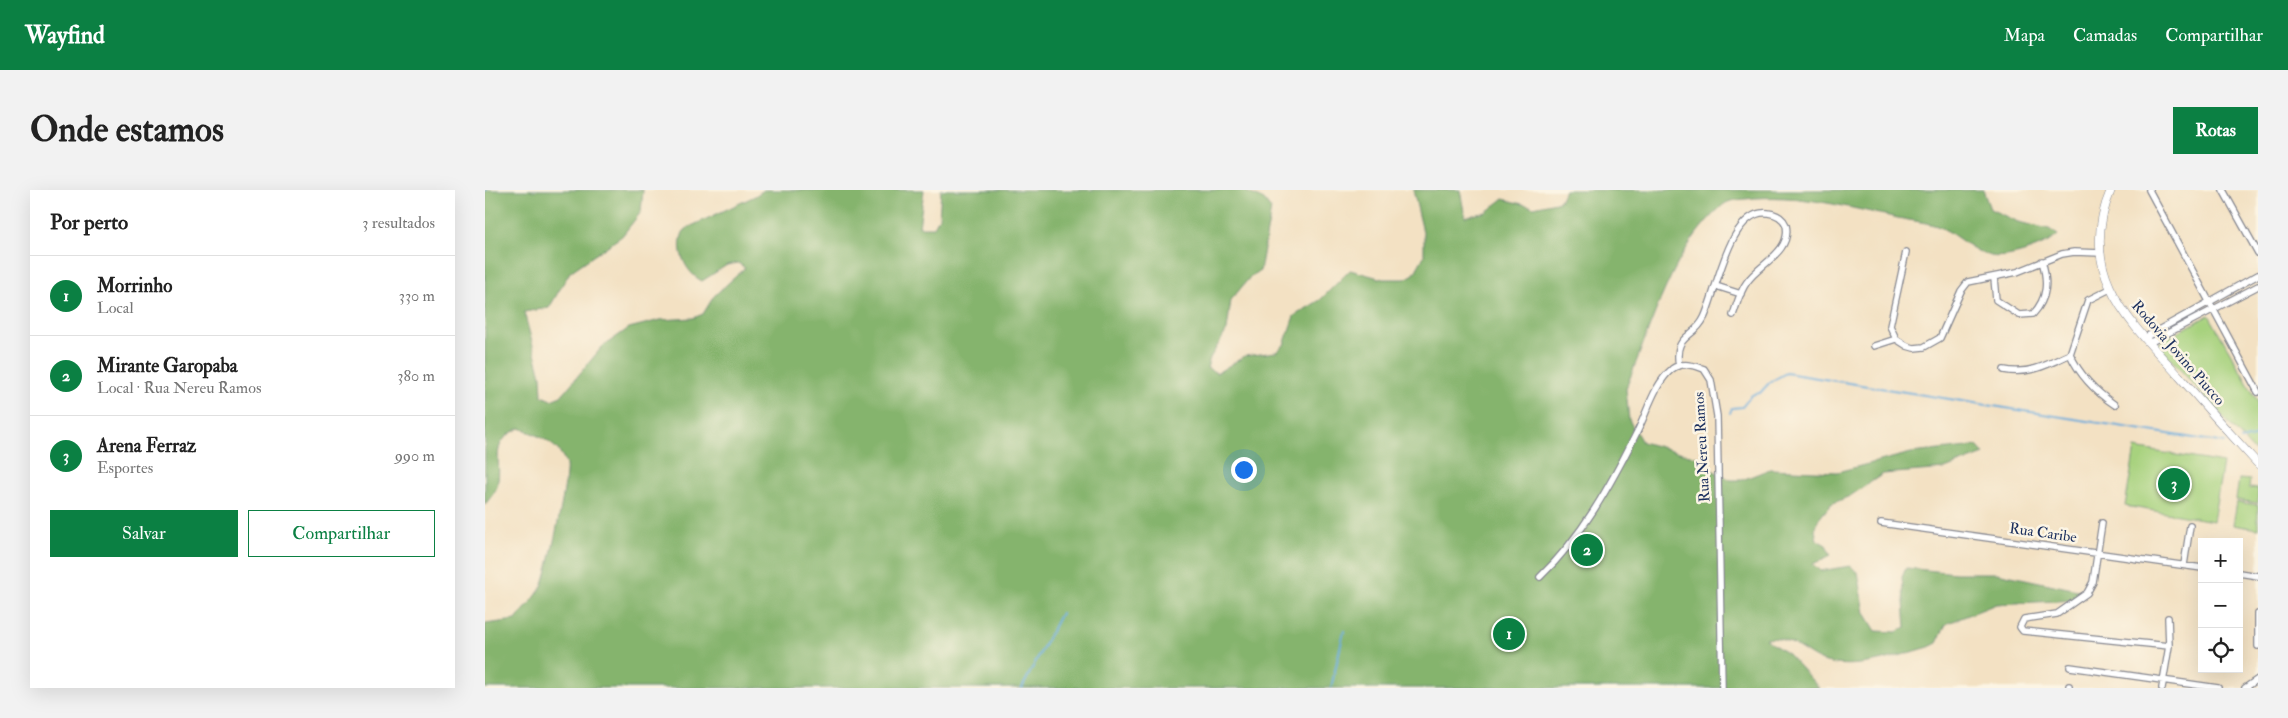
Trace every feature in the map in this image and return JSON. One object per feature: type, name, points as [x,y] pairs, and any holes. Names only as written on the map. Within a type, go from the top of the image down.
[{"type":"main road","name":"Rodovia Jovino Piucco","points":[[2111,190],[2101,216],[2101,253],[2111,289],[2120,308],[2147,341],[2255,458],[2258,464]]},
{"type":"street","points":[[2149,190],[2258,392]]},
{"type":"street","points":[[2223,190],[2258,253]]},
{"type":"street","points":[[1540,577],[1576,538],[1627,450],[1662,380],[1672,369],[1679,366],[1677,350],[1703,320],[1730,244],[1738,230],[1747,220],[1754,216],[1764,213],[1777,215],[1786,225],[1786,238],[1774,258],[1752,274],[1741,294],[1733,315]]},
{"type":"street","points":[[1906,252],[1891,318],[1891,326],[1897,339],[1907,346],[1914,348],[1934,343],[1940,338],[1963,286],[1968,282],[2017,272],[2041,261],[2074,252],[2101,253]]},
{"type":"street","points":[[1994,278],[1995,300],[2019,314],[2033,314],[2040,306],[2045,291],[2046,273],[2041,261]]},
{"type":"street","points":[[2147,341],[2209,302],[2258,275]]},
{"type":"street","points":[[1716,286],[1741,294]]},
{"type":"street","points":[[2147,341],[2213,310],[2258,286]]},
{"type":"street","points":[[2111,289],[2088,300],[2070,354],[2076,367],[2104,398],[2115,405]]},
{"type":"street","points":[[1873,346],[1897,339]]},
{"type":"street","points":[[2004,370],[2022,372],[2033,370],[2070,354]]},
{"type":"street","name":"Rua Nereu Ramos","points":[[1679,366],[1698,367],[1709,374],[1717,416],[1722,688]]},
{"type":"street","name":"Rua Caribe","points":[[1881,523],[2198,567]]},
{"type":"street","points":[[2102,523],[2093,582],[2087,592],[2057,614],[2024,619],[2020,624],[2023,630],[2169,646]]},
{"type":"street","points":[[2184,565],[2190,526]]},
{"type":"street","points":[[2243,574],[2258,576]]},
{"type":"street","points":[[2258,614],[2258,646]]},
{"type":"street","points":[[2162,688],[2169,646],[2168,618]]},
{"type":"street","points":[[2069,666],[2218,688]]},
{"type":"street","points":[[2245,688],[2258,679]]},
{"type":"green space","points":[[485,190],[643,190],[641,212],[622,236],[570,272],[549,308],[524,312],[541,376],[542,396],[551,400],[561,396],[602,347],[629,328],[660,320],[693,318],[703,314],[714,296],[745,268],[738,263],[727,265],[702,281],[690,271],[683,258],[680,243],[685,229],[764,190],[924,190],[919,227],[934,227],[939,218],[941,190],[1243,190],[1264,200],[1271,209],[1260,271],[1250,277],[1231,300],[1227,330],[1210,358],[1207,368],[1217,373],[1245,356],[1276,352],[1284,345],[1294,316],[1320,300],[1350,270],[1383,279],[1405,279],[1414,274],[1424,256],[1424,236],[1413,190],[1460,190],[1465,217],[1486,212],[1503,199],[1534,207],[1560,201],[1565,190],[1983,190],[1990,209],[2018,222],[2049,229],[2058,235],[2026,251],[1998,257],[1978,251],[1937,226],[1822,202],[1803,199],[1764,198],[1733,200],[1725,203],[1690,242],[1677,264],[1655,312],[1626,389],[1629,420],[1642,442],[1708,460],[1710,469],[1731,480],[1742,480],[1770,469],[1837,472],[1911,453],[1977,446],[1984,454],[1945,469],[1883,474],[1850,496],[1831,504],[1818,520],[1815,530],[1817,540],[1826,545],[1831,555],[1813,564],[1820,571],[1850,566],[1858,572],[1865,613],[1876,631],[1897,632],[1906,627],[1902,577],[1906,568],[1956,573],[1997,573],[2082,591],[2078,600],[1996,604],[1946,624],[1937,643],[1929,647],[1875,662],[1846,665],[1833,664],[1820,660],[1781,639],[1765,639],[1788,654],[1819,688],[485,688],[485,624],[516,620],[542,586],[557,525],[566,465],[563,457],[554,446],[541,437],[520,428],[509,434],[499,447],[499,471],[496,489],[485,505]]},
{"type":"green space","points":[[2209,315],[2258,402],[2258,451],[2253,450],[2157,344]]},
{"type":"green space","points":[[2135,448],[2223,463],[2213,521],[2125,506]]},
{"type":"green space","points":[[2239,479],[2250,480],[2249,488],[2258,489],[2258,503],[2236,500]]},
{"type":"green space","points":[[2237,502],[2258,505],[2258,529],[2233,525]]},
{"type":"waterway","points":[[1730,413],[1732,408],[1742,407],[1751,396],[1760,393],[1770,382],[1786,373],[2225,443]]},
{"type":"waterway","points":[[2241,440],[2258,436]]},
{"type":"waterway","points":[[1022,688],[1061,613]]},
{"type":"waterway","points":[[1331,688],[1344,631]]},
{"type":"place","name":"Arena Ferraz","points":[[2174,484]]},
{"type":"place","name":"Mirante Garopaba","points":[[1587,550]]},
{"type":"place","name":"Morrinho","points":[[1509,634]]}]
